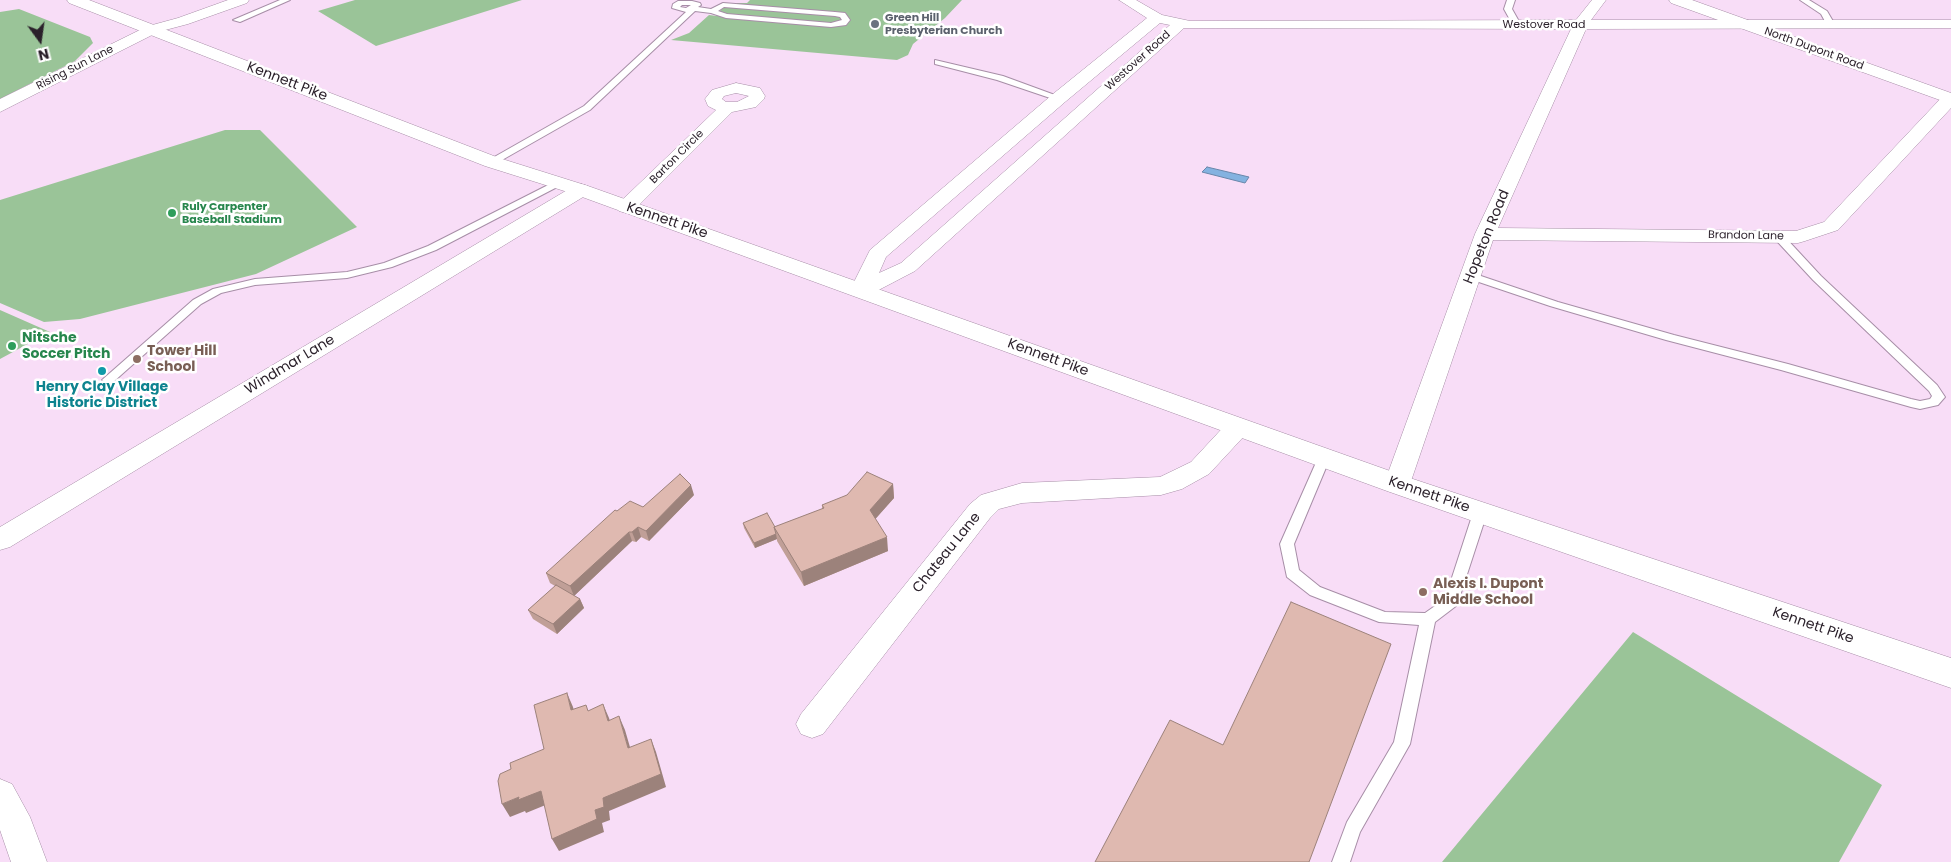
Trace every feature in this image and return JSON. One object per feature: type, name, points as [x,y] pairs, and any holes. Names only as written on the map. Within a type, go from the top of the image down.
[{"type":"main road","name":"Kennett Pike","points":[[75,0],[492,162],[570,187],[861,290],[1397,484],[1951,673]]},
{"type":"main road","name":"North Dupont Road","points":[[1677,0],[1950,99]]},
{"type":"main road","name":"Rising Sun Lane","points":[[0,106],[150,30]]},
{"type":"street","points":[[150,30],[183,21],[242,0]]},
{"type":"street","points":[[1126,0],[1157,18],[1180,24]]},
{"type":"street","name":"Hopeton Road","points":[[1397,484],[1485,234],[1580,25],[1600,0]]},
{"type":"street","name":"Westover Road","points":[[861,290],[877,254],[1059,98],[1157,18]]},
{"type":"street","name":"Westover Road","points":[[861,290],[908,267],[1180,24],[1951,24]]},
{"type":"street","name":"Brandon Lane","points":[[1485,234],[1798,237],[1831,226],[1950,99]]},
{"type":"street","name":"Barton Circle","points":[[626,207],[728,107]]},
{"type":"street","name":"Windmar Lane","points":[[0,540],[570,187]]},
{"type":"street","name":"Chateau Lane","points":[[812,724],[980,511],[990,502],[1022,493],[1161,486],[1200,468],[1238,427]]},
{"type":"street","points":[[0,794],[18,829],[28,862]]},
{"type":"lane","points":[[237,20],[286,0]]},
{"type":"lane","points":[[1511,0],[1508,9],[1517,25]]},
{"type":"lane","points":[[1804,0],[1824,13],[1830,23]]},
{"type":"lane","points":[[492,162],[569,120],[587,108],[693,9],[712,11],[726,16],[832,25],[846,20],[842,15],[835,14],[723,4],[712,11]]},
{"type":"lane","points":[[938,62],[1000,78],[1059,98]]},
{"type":"lane","points":[[108,380],[196,302],[217,291],[255,282],[347,275],[388,265],[432,248],[570,187]]},
{"type":"lane","points":[[1471,276],[1554,304],[1670,338],[1784,367],[1911,403],[1934,402],[1939,397],[1933,388],[1817,278],[1779,237]]},
{"type":"lane","points":[[1324,458],[1287,544],[1292,574],[1315,591],[1384,618],[1428,619],[1451,602],[1480,513]]},
{"type":"lane","points":[[1341,862],[1353,828],[1402,744],[1428,619]]},
{"type":"green space","points":[[355,0],[522,0],[376,46],[318,11]]},
{"type":"green space","points":[[750,0],[962,0],[945,18],[913,44],[908,55],[897,60],[671,40],[689,33],[709,15],[717,16],[722,8],[735,7],[737,3],[747,3]]},
{"type":"green space","points":[[19,9],[90,37],[93,43],[75,61],[0,99],[0,12]]},
{"type":"green space","name":"Ruly Carpenter Baseball Stadium","points":[[225,130],[260,130],[357,227],[256,274],[80,319],[44,322],[0,303],[0,200]]},
{"type":"green space","name":"Nitsche Soccer Pitch","points":[[0,310],[50,332],[0,359]]},
{"type":"green space","points":[[1633,632],[1882,785],[1839,862],[1442,862]]},
{"type":"water","points":[[1207,167],[1249,177],[1245,183],[1202,172]]},
{"type":"building","points":[[867,472],[893,484],[870,510],[887,537],[801,572],[774,527],[824,508],[822,505],[847,495]]},
{"type":"building","points":[[680,474],[691,485],[646,531],[638,527],[629,532],[570,586],[546,573],[615,510],[617,511],[630,501],[643,507]]},
{"type":"building","points":[[767,513],[775,527],[776,534],[754,543],[743,523]]},
{"type":"building","points":[[556,585],[580,599],[553,624],[528,610]]},
{"type":"building","points":[[1291,602],[1391,644],[1309,862],[1095,862],[1170,720],[1223,745]]},
{"type":"building","points":[[567,693],[571,710],[586,705],[588,711],[603,704],[608,721],[619,716],[628,748],[651,739],[661,774],[603,798],[604,807],[595,810],[597,819],[552,839],[541,791],[502,804],[498,781],[500,774],[511,769],[510,763],[544,749],[534,705]]},
{"type":"place","name":"Green Hill Presbyterian Church","points":[[875,24]]},
{"type":"place","name":"Ruly Carpenter Baseball Stadium","points":[[172,213]]},
{"type":"place","name":"Nitsche Soccer Pitch","points":[[12,346]]},
{"type":"place","name":"Tower Hill School","points":[[137,359]]},
{"type":"place","name":"Henry Clay Village Historic District","points":[[102,371]]},
{"type":"place","name":"Alexis I. Dupont Middle School","points":[[1423,592]]}]
